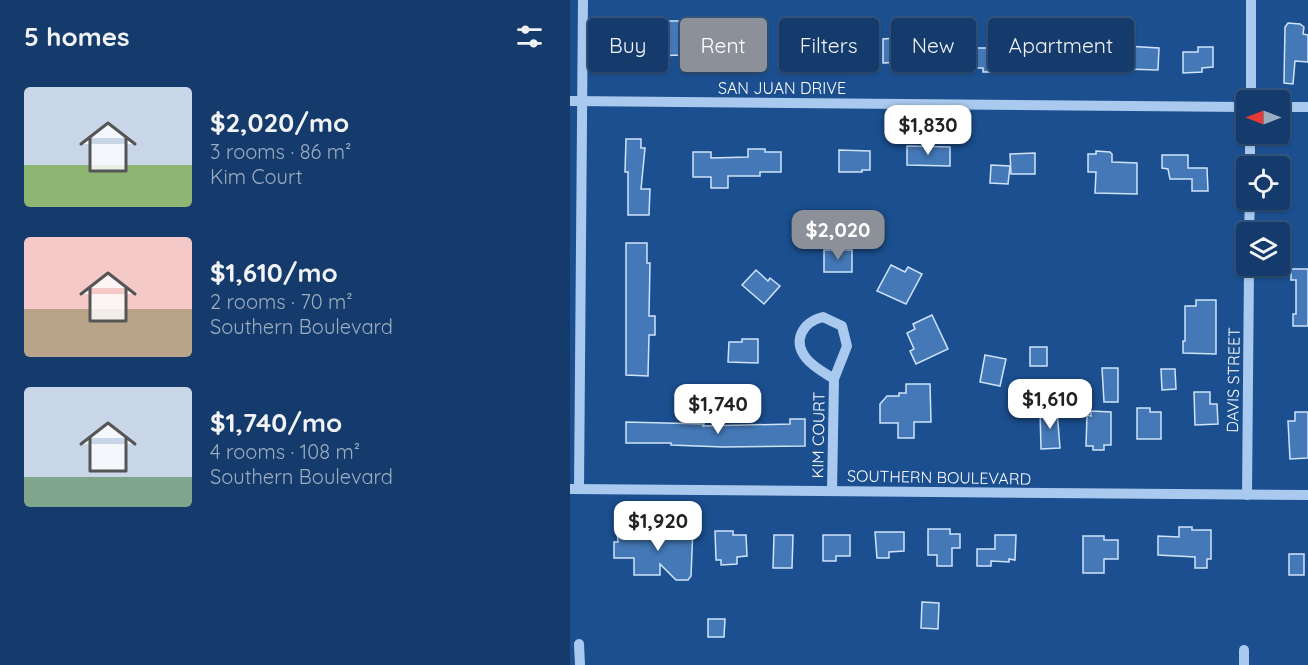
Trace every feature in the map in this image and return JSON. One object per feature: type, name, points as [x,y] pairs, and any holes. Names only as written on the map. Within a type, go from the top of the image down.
[{"type":"street","points":[[574,489],[583,0]]},
{"type":"street","points":[[1251,0],[1251,90]]},
{"type":"street","name":"SAN JUAN DRIVE","points":[[570,101],[1236,107]]},
{"type":"street","points":[[1290,107],[1308,107]]},
{"type":"street","name":"DAVIS STREET","points":[[1247,495],[1249,276]]},
{"type":"street","name":"KIM COURT","points":[[832,491],[834,379],[848,346],[842,326],[823,317],[812,320],[805,326],[801,347],[806,358],[834,379]]},
{"type":"street","name":"SOUTHERN BOULEVARD","points":[[574,489],[1308,495]]},
{"type":"street","points":[[579,644],[580,665]]},
{"type":"street","points":[[1244,650],[1244,665]]},
{"type":"building","points":[[668,21],[680,21],[680,55],[668,55]]},
{"type":"building","points":[[1288,23],[1300,24],[1304,27],[1303,34],[1308,35],[1308,62],[1295,61],[1293,84],[1284,83],[1285,27]]},
{"type":"building","points":[[891,38],[891,63],[883,63],[883,39]]},
{"type":"building","points":[[1134,46],[1159,48],[1158,70],[1134,69]]},
{"type":"building","points":[[1198,47],[1213,47],[1213,67],[1202,68],[1202,72],[1183,73],[1183,52],[1198,52]]},
{"type":"building","points":[[976,48],[988,48],[988,72],[983,72],[983,68],[976,68]]},
{"type":"building","points":[[626,139],[641,139],[641,148],[645,148],[641,189],[650,189],[649,215],[628,215],[628,172],[625,172]]},
{"type":"building","points":[[907,146],[950,147],[950,166],[907,165]]},
{"type":"building","points":[[748,149],[781,152],[781,172],[760,172],[760,176],[728,176],[728,188],[711,188],[711,177],[693,177],[693,152],[711,152],[711,158],[748,157]]},
{"type":"building","points":[[839,150],[870,151],[870,170],[839,172]]},
{"type":"building","points":[[1096,151],[1110,152],[1112,162],[1137,163],[1137,194],[1095,193],[1096,172],[1088,172],[1088,154],[1096,154]]},
{"type":"building","points":[[1035,153],[1035,174],[1011,174],[1010,154]]},
{"type":"building","points":[[1162,155],[1188,155],[1188,168],[1207,168],[1208,191],[1192,191],[1192,179],[1170,179],[1168,169],[1162,168]]},
{"type":"building","points":[[991,165],[1010,166],[1008,184],[990,183]]},
{"type":"building","points":[[626,243],[647,243],[647,263],[650,263],[649,316],[655,316],[655,335],[649,335],[648,376],[626,375]]},
{"type":"building","points":[[824,250],[852,250],[852,272],[824,272]]},
{"type":"building","points":[[891,265],[905,272],[908,267],[922,274],[906,304],[877,291]]},
{"type":"building","points":[[1291,269],[1308,269],[1308,326],[1293,326],[1293,314],[1296,314],[1296,280],[1291,280]]},
{"type":"building","points":[[756,270],[768,281],[770,278],[780,286],[764,304],[742,285]]},
{"type":"building","points":[[1196,300],[1216,300],[1216,354],[1183,353],[1185,306],[1196,306]]},
{"type":"building","points":[[932,315],[948,349],[916,364],[910,351],[914,349],[907,333],[915,329],[913,324]]},
{"type":"building","points":[[742,339],[758,339],[758,363],[728,362],[729,342],[742,342]]},
{"type":"building","points":[[1030,347],[1047,347],[1047,366],[1030,366]]},
{"type":"building","points":[[985,355],[1006,359],[1000,386],[980,382]]},
{"type":"building","points":[[1102,368],[1118,368],[1118,402],[1104,402]]},
{"type":"building","points":[[1161,369],[1175,369],[1176,389],[1162,390]]},
{"type":"building","points":[[906,384],[930,384],[931,422],[914,422],[914,438],[898,438],[898,423],[880,423],[880,404],[887,396],[899,396],[899,393],[906,393]]},
{"type":"building","points":[[1194,392],[1210,392],[1210,404],[1217,404],[1218,424],[1195,425]]},
{"type":"building","points":[[1137,408],[1150,408],[1150,412],[1161,412],[1161,439],[1137,439]]},
{"type":"building","points":[[1057,410],[1060,448],[1041,449],[1040,411]]},
{"type":"building","points":[[1091,411],[1111,412],[1111,445],[1104,445],[1104,450],[1093,450],[1093,446],[1086,446],[1087,415],[1091,416]]},
{"type":"building","points":[[1295,412],[1308,412],[1308,458],[1290,459],[1288,421],[1295,421]]},
{"type":"building","points":[[790,419],[805,419],[805,446],[723,447],[671,445],[671,443],[626,443],[626,422],[704,424],[703,426],[790,424]]},
{"type":"building","points":[[673,527],[693,528],[691,576],[688,580],[676,580],[660,564],[660,575],[634,575],[634,558],[614,558],[614,542],[618,542],[617,531],[640,531],[640,534],[673,536]]},
{"type":"building","points":[[1179,527],[1211,530],[1211,559],[1207,559],[1207,568],[1195,568],[1195,557],[1158,555],[1158,536],[1179,537]]},
{"type":"building","points":[[928,529],[950,529],[950,534],[960,534],[960,548],[952,548],[952,566],[937,566],[937,555],[928,555]]},
{"type":"building","points":[[715,531],[733,531],[733,535],[746,535],[747,556],[737,557],[737,564],[721,565],[721,560],[716,560]]},
{"type":"building","points":[[875,532],[904,532],[904,551],[889,552],[889,558],[877,558]]},
{"type":"building","points":[[774,535],[793,535],[792,568],[773,568]]},
{"type":"building","points":[[823,535],[850,535],[850,556],[836,556],[836,561],[823,561]]},
{"type":"building","points":[[995,535],[1016,535],[1015,560],[991,561],[991,566],[977,566],[977,549],[995,549]]},
{"type":"building","points":[[1083,536],[1104,536],[1104,540],[1118,540],[1118,559],[1104,559],[1104,573],[1083,573]]},
{"type":"building","points":[[1289,554],[1304,554],[1304,575],[1289,575]]},
{"type":"building","points":[[922,602],[939,603],[938,629],[921,628]]},
{"type":"building","points":[[708,619],[725,619],[724,637],[708,637]]}]
